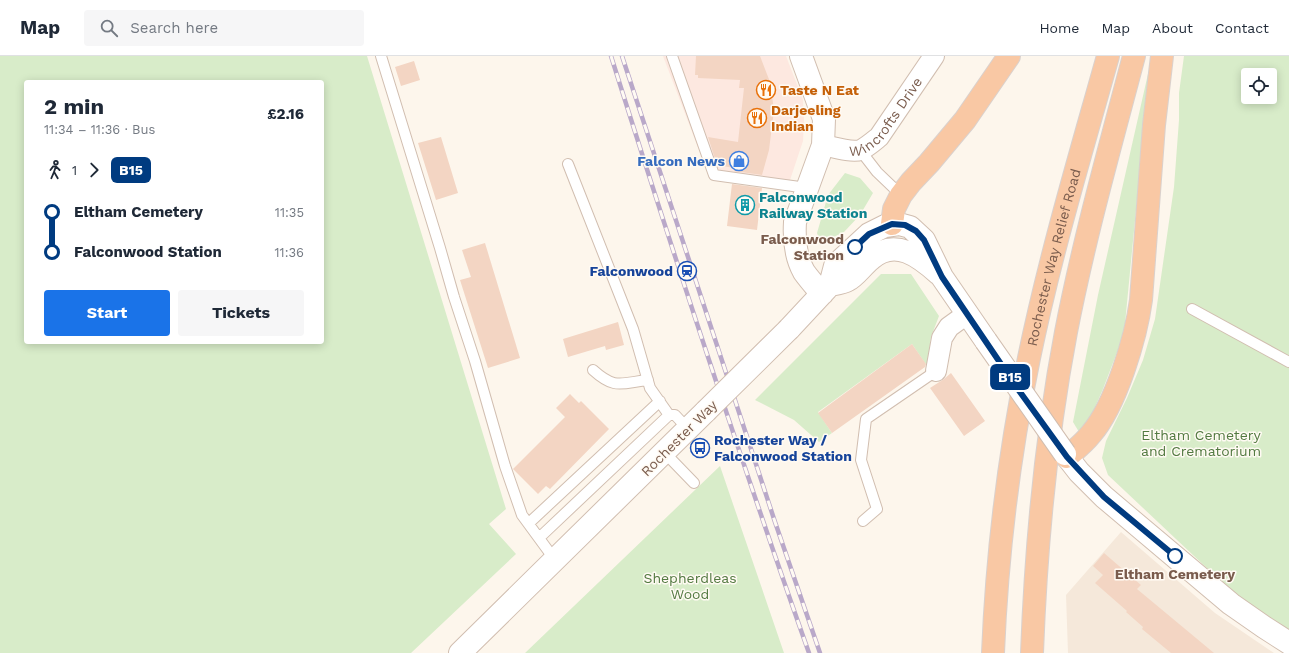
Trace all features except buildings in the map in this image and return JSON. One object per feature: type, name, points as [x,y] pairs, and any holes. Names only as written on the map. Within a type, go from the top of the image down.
[{"type":"highway","points":[[892,224],[894,209],[901,195],[965,120],[1009,56]]},
{"type":"highway","name":"Rochester Way Relief Road","points":[[993,653],[998,566],[1005,505],[1016,428],[1029,358],[1051,265],[1108,56]]},
{"type":"highway","name":"Rochester Way Relief Road","points":[[1032,653],[1034,596],[1045,465],[1066,331],[1089,225],[1134,56]]},
{"type":"highway","points":[[1066,456],[1092,434],[1104,414],[1119,381],[1137,323],[1144,270],[1154,125],[1162,56]]},
{"type":"street","points":[[801,56],[824,119],[823,145],[795,222],[795,247],[804,271],[826,289],[849,280],[877,254],[888,250],[898,249],[909,252],[928,264],[942,277]]},
{"type":"street","name":"Wincrofts Drive","points":[[823,145],[847,150],[860,150],[879,137],[934,56]]},
{"type":"street","points":[[892,224],[910,227],[924,240],[942,277],[1020,392],[1066,456],[1104,497],[1222,596],[1264,628],[1289,643]]},
{"type":"street","name":"Rochester Way","points":[[460,653],[789,329],[826,289],[835,266],[869,234],[892,224]]},
{"type":"street","points":[[936,371],[942,338],[949,327],[967,314]]},
{"type":"lane","points":[[381,56],[454,297],[476,361],[505,466],[522,515],[555,560]]},
{"type":"lane","points":[[672,56],[714,175],[807,188]]},
{"type":"lane","points":[[860,150],[877,172],[901,195]]},
{"type":"lane","points":[[568,164],[631,322],[650,388],[670,415]]},
{"type":"lane","points":[[1192,309],[1289,362]]},
{"type":"lane","points":[[593,370],[603,379],[616,384],[648,380]]},
{"type":"lane","points":[[863,521],[878,509],[861,460],[866,419],[936,371]]},
{"type":"lane","points":[[529,523],[660,401]]},
{"type":"lane","points":[[539,538],[670,415],[675,415],[693,424]]},
{"type":"lane","points":[[664,452],[694,483]]},
{"type":"shaded area","points":[[663,56],[786,56],[803,100],[804,120],[803,141],[787,189],[710,179]]},
{"type":"shaded area","points":[[1121,532],[1215,613],[1274,653],[1068,653],[1066,595]]},
{"type":"green space","points":[[0,56],[367,56],[506,509],[489,524],[516,554],[411,653],[0,653]]},
{"type":"green space","name":"Eltham Cemetery and Crematorium","points":[[1184,56],[1289,56],[1289,633],[1245,604],[1108,475],[1102,458],[1106,441],[1127,398],[1143,360],[1155,319],[1174,187],[1179,120],[1179,93]]},
{"type":"green space","points":[[1150,65],[1124,334],[1103,389],[1082,437],[1073,422],[1098,295]]},
{"type":"green space","points":[[845,173],[860,178],[873,193],[860,215],[844,232],[821,243],[817,233],[828,195]]},
{"type":"green space","points":[[881,274],[911,274],[939,316],[931,337],[927,366],[912,344],[818,412],[832,433],[819,442],[794,420],[755,400]]},
{"type":"green space","name":"Shepherdleas Wood","points":[[720,466],[784,653],[525,653]]},
{"type":"railway","points":[[611,56],[707,355],[809,653]]},
{"type":"railway","points":[[622,56],[775,522],[820,653]]},
{"type":"bus line","name":"B15","points":[[855,247],[869,234],[892,224],[905,225],[916,231],[924,240],[942,277],[1020,392],[1067,457],[1079,472],[1104,497],[1175,556]]},
{"type":"place","name":"Taste N Eat","points":[[766,90]]},
{"type":"place","name":"Darjeeling Indian","points":[[757,118]]},
{"type":"place","name":"Falcon News","points":[[739,161]]},
{"type":"place","name":"Falconwood Railway Station","points":[[745,205]]},
{"type":"place","name":"Falconwood Station","points":[[855,247]]},
{"type":"place","name":"Falconwood","points":[[687,271]]},
{"type":"place","name":"Rochester Way / Falconwood Station","points":[[700,448]]},
{"type":"place","name":"Eltham Cemetery","points":[[1175,556]]}]
